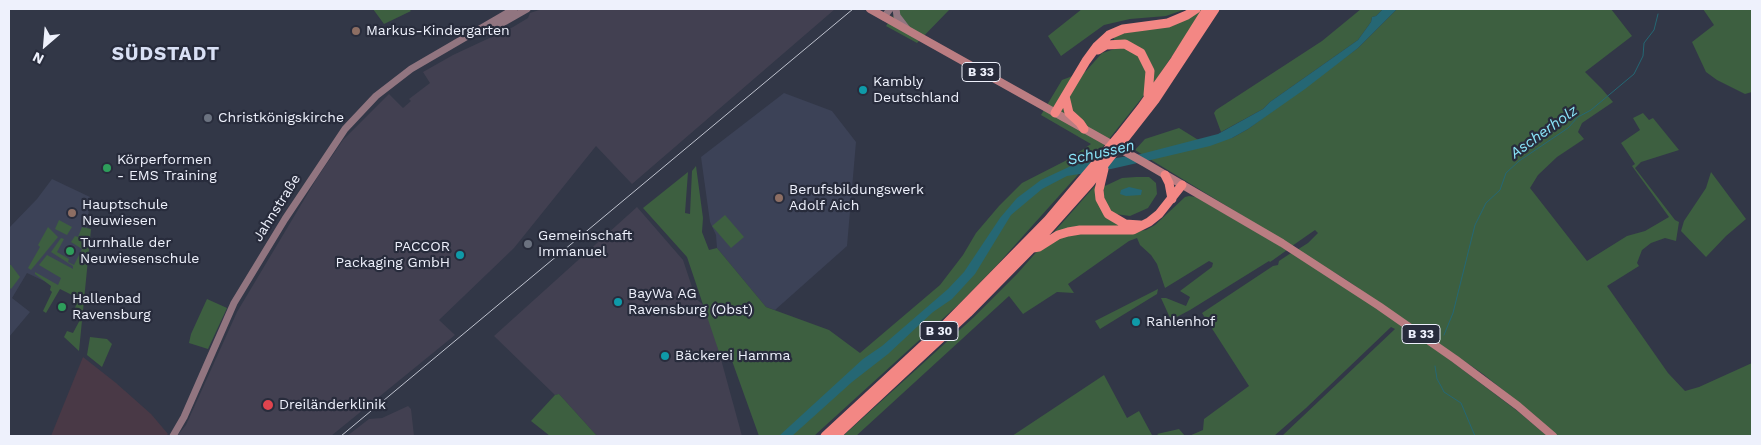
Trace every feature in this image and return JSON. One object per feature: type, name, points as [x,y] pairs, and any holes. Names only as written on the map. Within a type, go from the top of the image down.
[{"type":"highway","points":[[1055,113],[1097,46],[1110,35],[1123,29],[1168,23],[1196,9]]},
{"type":"highway","name":"B 30","points":[[1152,99],[1208,9]]},
{"type":"highway","name":"B 30","points":[[825,436],[903,366],[968,303],[1048,220],[1079,184],[1116,151],[1215,9]]},
{"type":"highway","points":[[1090,57],[1106,45],[1125,44],[1134,48],[1141,53],[1147,62],[1152,99]]},
{"type":"highway","points":[[1065,95],[1069,113],[1084,129]]},
{"type":"highway","name":"B 30","points":[[836,436],[936,344],[1031,249],[1090,183],[1105,159],[1144,110]]},
{"type":"highway","points":[[1105,159],[1100,199],[1108,214],[1125,224],[1145,224]]},
{"type":"highway","points":[[1165,175],[1170,183],[1172,199]]},
{"type":"highway","points":[[1031,249],[1039,247],[1058,235],[1068,232],[1133,230],[1159,214],[1182,185]]},
{"type":"main road","name":"Jahnstraße","points":[[173,436],[184,417],[234,304],[285,219],[334,144],[356,117],[385,89],[411,69],[461,40],[489,29],[513,12],[527,9]]},
{"type":"main road","name":"B 33","points":[[870,9],[1282,243],[1405,323],[1482,378],[1528,414],[1552,436]]},
{"type":"main road","points":[[884,17],[890,9]]},
{"type":"main road","points":[[896,9],[897,16],[907,30]]},
{"type":"shaded area","points":[[542,9],[835,9],[632,184],[596,146],[514,248],[439,320],[455,335],[331,436],[177,436],[186,425],[237,312],[317,178],[343,140],[389,94],[403,108],[411,101],[409,99],[430,83],[423,72],[453,55],[513,27],[528,18],[530,13]]},
{"type":"shaded area","points":[[1383,9],[1397,9],[1358,48],[1305,89],[1232,138],[1210,146],[1155,159],[1067,176],[1042,189],[1011,215],[975,274],[952,299],[933,312],[888,354],[852,382],[792,436],[779,436],[863,359],[882,346],[948,289],[964,272],[1000,218],[1017,198],[1041,180],[1073,165],[1141,154],[1218,134],[1263,109],[1270,102],[1358,40],[1371,22],[1372,17],[1376,16]]},
{"type":"shaded area","name":"Berufsbildungswerk Adolf Aich","points":[[784,93],[832,111],[856,142],[847,246],[775,310],[766,307],[717,248],[716,235],[710,222],[701,157]]},
{"type":"shaded area","points":[[52,179],[90,197],[82,285],[59,288],[27,273],[12,298],[30,312],[9,337],[9,228],[37,199]]},
{"type":"shaded area","points":[[1129,187],[1142,190],[1141,195],[1126,196],[1120,194],[1121,190]]},
{"type":"shaded area","points":[[637,207],[683,260],[696,299],[704,305],[742,436],[597,436],[559,394],[555,395],[494,336]]},
{"type":"shaded area","points":[[83,357],[151,414],[168,434],[166,436],[51,436]]},
{"type":"shaded area","points":[[408,406],[411,409],[414,436],[347,436],[369,419],[382,418]]},
{"type":"green space","points":[[373,9],[409,9],[411,11],[384,24]]},
{"type":"green space","points":[[898,9],[950,9],[917,43],[886,26]]},
{"type":"green space","points":[[1082,9],[1186,9],[1166,16],[1130,19],[1104,25],[1061,56],[1048,36]]},
{"type":"green space","points":[[1202,9],[1193,25],[1153,84],[1101,149],[998,264],[959,304],[814,436],[759,436],[731,358],[734,347],[727,356],[721,358],[687,257],[643,208],[688,172],[685,213],[690,214],[692,171],[696,166],[703,218],[702,232],[709,250],[717,248],[766,307],[829,330],[860,353],[940,285],[963,255],[976,233],[1022,183],[1067,160],[1091,144],[1041,115],[1062,80],[1086,71],[1102,53],[1118,48],[1113,37],[1119,34],[1174,25],[1190,17]]},
{"type":"green space","points":[[1361,9],[1383,9],[1376,16],[1372,17],[1371,22],[1358,40],[1270,102],[1263,109],[1221,132],[1214,113],[1216,110],[1322,41]]},
{"type":"green space","points":[[1397,9],[1611,9],[1632,36],[1585,72],[1613,102],[1582,123],[1578,132],[1584,139],[1557,157],[1538,175],[1530,188],[1587,261],[1627,236],[1645,231],[1669,217],[1632,166],[1635,164],[1621,143],[1640,130],[1633,118],[1643,113],[1649,120],[1653,118],[1679,150],[1641,162],[1635,168],[1675,220],[1679,222],[1676,241],[1665,238],[1651,243],[1642,250],[1637,263],[1639,266],[1607,286],[1668,373],[1685,391],[1699,387],[1752,363],[1752,436],[1557,436],[1532,413],[1483,374],[1345,279],[1297,250],[1318,233],[1315,230],[1292,246],[1135,150],[1145,139],[1179,128],[1200,141],[1232,138],[1248,129],[1358,48]]},
{"type":"green space","points":[[1703,9],[1752,9],[1752,92],[1745,94],[1717,80],[1706,72],[1692,42],[1714,25]]},
{"type":"green space","points":[[1711,172],[1746,219],[1706,257],[1681,231],[1684,221],[1706,188]]},
{"type":"green space","points":[[1149,177],[1156,183],[1157,194],[1148,208],[1130,216],[1115,214],[1115,216],[1103,199],[1104,183],[1105,186],[1122,178]]},
{"type":"green space","points":[[1101,179],[1103,206],[1133,232],[1146,230],[1155,225],[1185,197],[1189,196],[1196,197],[1287,250],[1171,320],[1161,298],[1166,298],[1186,306],[1190,297],[1180,291],[1212,267],[1213,263],[1209,261],[1165,288],[1157,264],[1151,255],[1140,245],[1137,238],[1129,241],[1068,284],[1074,293],[1057,292],[1023,314],[1009,296],[856,436],[843,436],[974,317],[1017,274]]},
{"type":"green space","points":[[725,215],[744,237],[731,248],[712,226]]},
{"type":"green space","points":[[59,220],[72,227],[67,235],[55,229]]},
{"type":"green space","points":[[48,227],[58,237],[31,270],[28,268],[40,247],[38,245]]},
{"type":"green space","points":[[82,227],[91,229],[79,351],[64,337],[67,331],[73,333],[82,316],[73,312],[78,298],[60,289],[46,313],[43,311],[52,292],[50,290],[51,286],[35,274],[35,272],[58,285],[61,278],[39,265],[47,255],[73,269],[73,266],[51,252],[61,238],[64,239],[57,252],[69,259],[68,262],[74,265],[82,249],[71,242],[75,236],[78,237]]},
{"type":"green space","points":[[1291,253],[1385,313],[1430,345],[1520,413],[1547,436],[1282,436],[1395,329],[1391,327],[1274,436],[1189,436],[1203,430],[1204,419],[1249,386],[1202,313],[1273,266],[1278,265],[1279,261]]},
{"type":"green space","points":[[9,265],[20,277],[11,289],[9,287]]},
{"type":"green space","points":[[1158,289],[1157,294],[1100,329],[1095,321]]},
{"type":"green space","points":[[207,299],[227,308],[208,349],[189,343],[191,334]]},
{"type":"green space","points":[[90,337],[107,339],[112,344],[102,367],[87,355]]},
{"type":"green space","points":[[1104,375],[1127,418],[1139,411],[1153,436],[1012,436]]},
{"type":"green space","points":[[559,394],[597,436],[550,436],[531,421],[555,395]]},
{"type":"green space","points":[[1179,429],[1185,436],[1160,436],[1157,434]]},
{"type":"waterway","name":"Ascherholz","points":[[1444,335],[1453,313],[1475,225],[1486,203],[1500,190],[1506,173],[1519,161],[1568,128],[1578,117],[1591,110],[1634,74],[1643,56],[1644,43],[1654,30],[1658,14]]},
{"type":"waterway","name":"Ascherholz","points":[[1435,366],[1437,379],[1444,392],[1461,403],[1475,436]]},
{"type":"railway","points":[[341,436],[853,9]]},
{"type":"place","name":"Markus-Kindergarten","points":[[356,31]]},
{"type":"place","name":"Kambly Deutschland","points":[[863,90]]},
{"type":"place","name":"Christkönigskirche","points":[[208,118]]},
{"type":"place","name":"Körperformen - EMS Training","points":[[107,168]]},
{"type":"place","name":"Berufsbildungswerk Adolf Aich","points":[[779,198]]},
{"type":"place","name":"Hauptschule Neuwiesen","points":[[72,213]]},
{"type":"place","name":"Gemeinschaft Immanuel","points":[[528,244]]},
{"type":"place","name":"Turnhalle der Neuwiesenschule","points":[[70,251]]},
{"type":"place","name":"PACCOR Packaging GmbH","points":[[460,255]]},
{"type":"place","name":"BayWa AG Ravensburg (Obst)","points":[[618,302]]},
{"type":"place","name":"Hallenbad Ravensburg","points":[[62,307]]},
{"type":"place","name":"Rahlenhof","points":[[1136,322]]},
{"type":"place","name":"Bäckerei Hamma","points":[[665,356]]},
{"type":"place","name":"Dreiländerklinik","points":[[268,405]]},
{"type":"district","name":"SÜDSTADT","points":[[166,54]]},
{"type":"water label","name":"Schussen","points":[[1101,153]]}]
